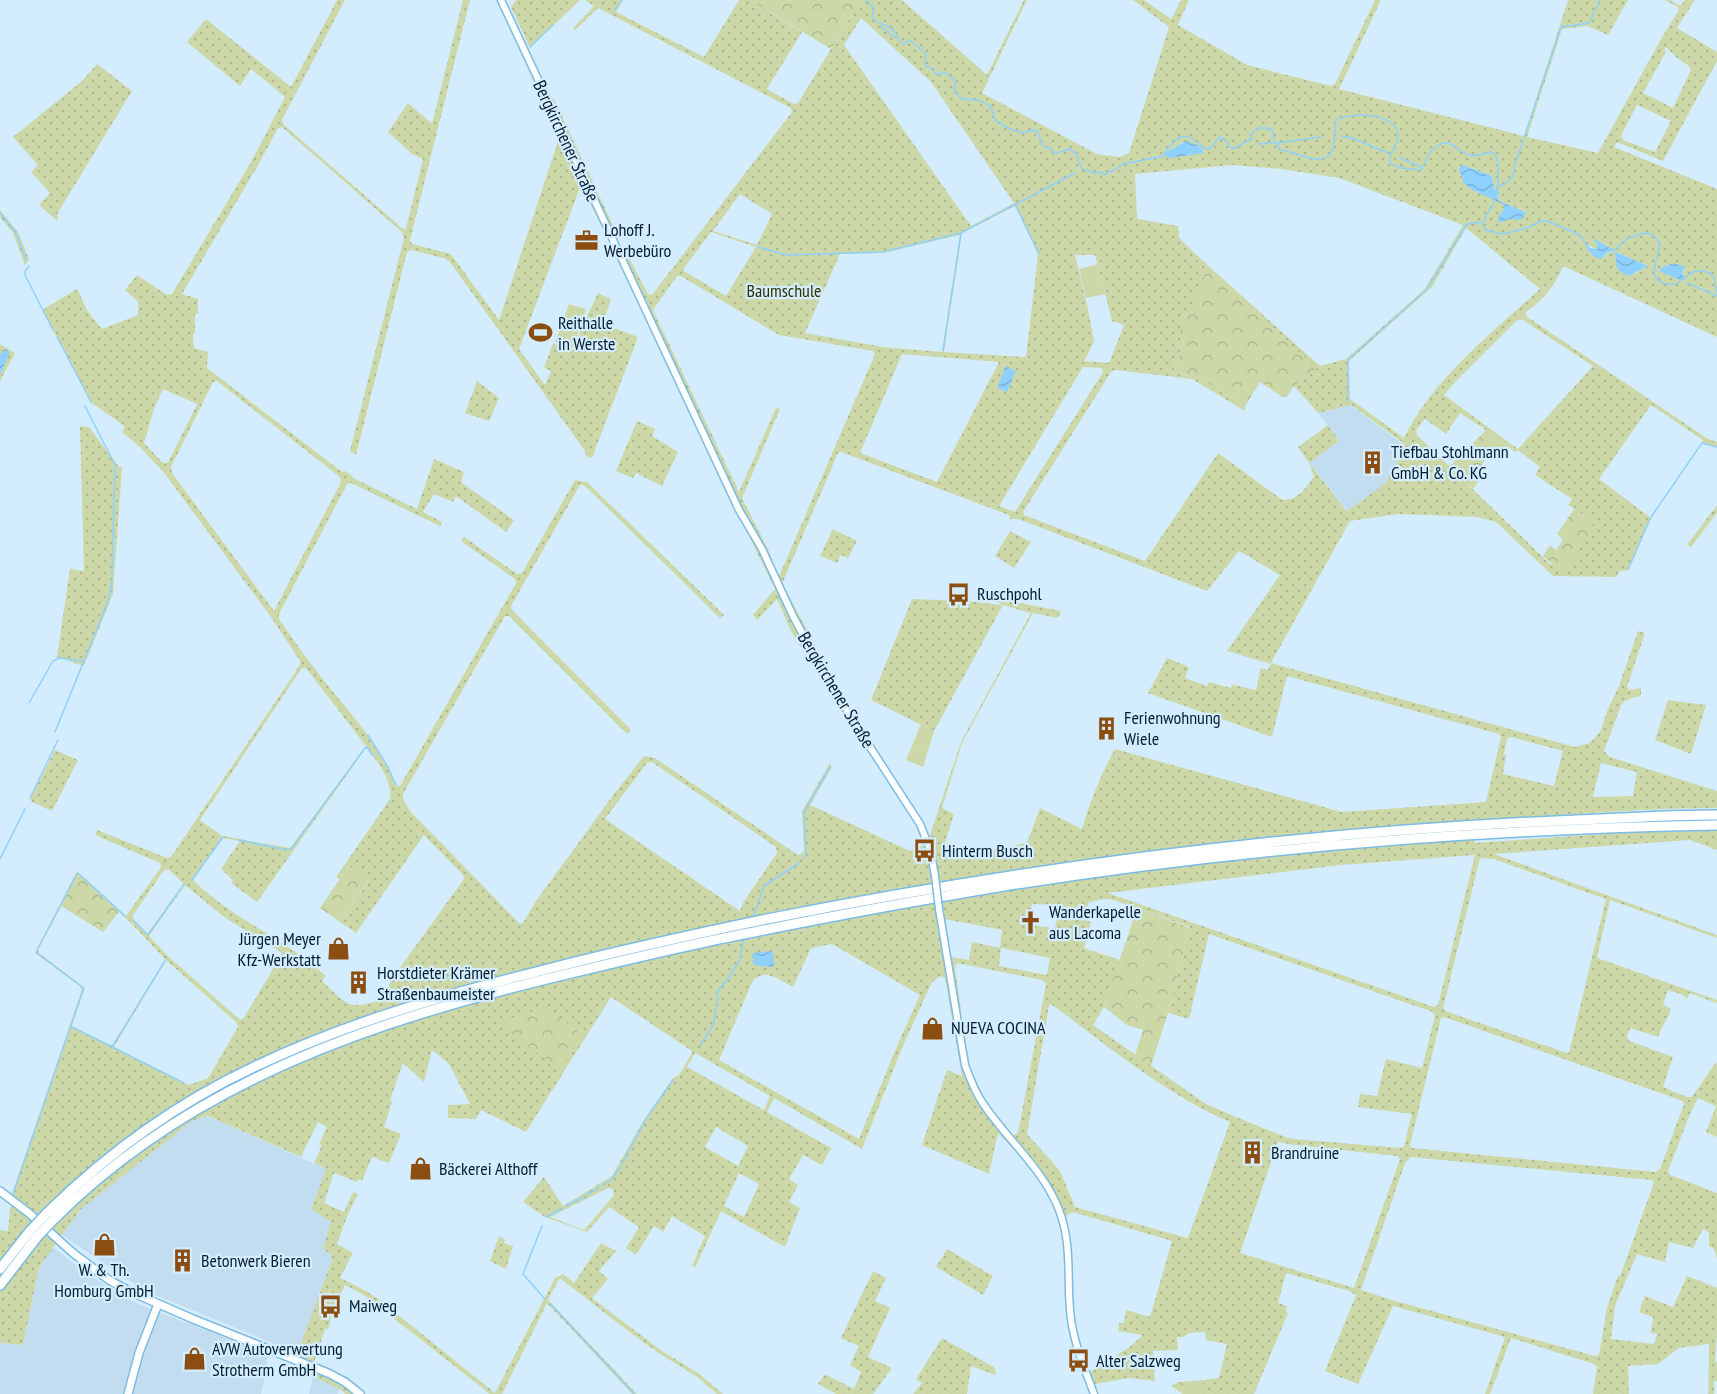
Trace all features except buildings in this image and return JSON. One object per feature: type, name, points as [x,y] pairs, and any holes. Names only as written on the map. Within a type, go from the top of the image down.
[{"type":"highway","points":[[0,1269],[96,1167],[127,1142],[170,1113],[254,1066],[322,1037],[470,989],[591,958],[758,921],[902,893],[1156,855],[1366,833],[1516,822],[1717,815]]},
{"type":"highway","points":[[50,1216],[152,1136],[225,1092],[310,1053],[402,1019],[496,991],[660,952],[849,913],[1007,886],[1156,865],[1461,835],[1619,827],[1717,825]]},
{"type":"highway","points":[[0,1285],[34,1234]]},
{"type":"main road","points":[[0,1191],[30,1214],[73,1253],[110,1280],[158,1304],[328,1373],[345,1382],[360,1394]]},
{"type":"main road","points":[[128,1394],[150,1320],[158,1304]]},
{"type":"street","name":"Bergkirchener Straße","points":[[501,0],[740,510],[762,549],[793,616],[857,728],[920,824],[930,849],[965,1065],[982,1103],[1038,1173],[1054,1197],[1060,1212],[1068,1248],[1073,1331],[1094,1394]]},
{"type":"shaded area","points":[[1350,405],[1404,445],[1386,483],[1348,511],[1309,463],[1339,441],[1318,413]]},
{"type":"shaded area","points":[[208,1116],[326,1169],[311,1208],[332,1222],[323,1247],[331,1255],[332,1260],[297,1353],[143,1290],[62,1235],[81,1209],[192,1121]]},
{"type":"shaded area","points":[[53,1247],[117,1293],[143,1306],[268,1354],[261,1394],[0,1394],[0,1343],[23,1345],[39,1268]]},
{"type":"shaded area","points":[[313,1376],[339,1389],[338,1394],[309,1394]]},
{"type":"green space","name":"Baumschule","points":[[337,0],[345,0],[282,120],[283,124],[403,229],[406,228],[423,159],[412,154],[388,132],[408,103],[432,124],[463,0],[470,0],[410,240],[412,244],[451,254],[499,320],[559,138],[546,109],[554,99],[618,236],[609,241],[581,185],[519,349],[545,385],[551,371],[544,368],[553,343],[573,350],[598,293],[611,299],[603,324],[638,337],[592,458],[586,456],[585,451],[450,262],[444,258],[411,250],[407,252],[356,455],[350,451],[404,238],[402,232],[282,127],[278,128],[182,294],[198,299],[198,314],[195,314],[195,333],[193,334],[194,348],[208,352],[207,368],[342,472],[345,471],[353,478],[417,509],[434,459],[464,472],[461,482],[514,520],[506,532],[456,496],[453,502],[434,494],[423,512],[442,522],[440,526],[351,483],[347,484],[279,614],[279,619],[302,651],[375,745],[396,786],[400,786],[516,583],[515,579],[461,541],[464,537],[517,574],[522,573],[575,480],[587,482],[724,615],[720,618],[584,485],[580,485],[511,606],[512,610],[631,730],[627,734],[509,616],[505,616],[403,794],[403,799],[410,811],[520,924],[523,923],[536,901],[644,756],[655,758],[798,855],[804,852],[802,811],[830,763],[832,767],[810,805],[910,851],[921,846],[921,842],[929,838],[961,742],[1031,613],[1003,605],[934,731],[871,700],[912,599],[1002,605],[995,598],[1061,611],[1058,618],[1033,613],[962,743],[942,808],[954,814],[942,852],[963,856],[1027,843],[1040,808],[1082,829],[1096,788],[1115,749],[1342,812],[1486,802],[1501,737],[1499,734],[1287,676],[1272,737],[1148,693],[1167,658],[1189,667],[1185,678],[1207,686],[1209,682],[1231,688],[1230,684],[1256,690],[1261,668],[1268,670],[1271,664],[1227,651],[1280,575],[1239,551],[1207,591],[1018,519],[1010,519],[1009,515],[841,452],[838,453],[782,584],[849,706],[840,711],[791,631],[777,599],[757,620],[753,615],[775,589],[619,262],[629,258],[648,294],[652,295],[792,112],[791,108],[598,8],[575,30],[573,28],[594,6],[585,0],[623,0],[616,12],[704,57],[739,0],[750,0],[802,32],[767,89],[794,104],[798,103],[861,0],[902,0],[987,75],[1024,0],[1027,0],[982,93],[1097,154],[1120,157],[1129,153],[1169,27],[1133,0],[1144,0],[1171,19],[1181,0],[1189,0],[1178,25],[1247,65],[1331,86],[1335,84],[1375,0],[1381,0],[1339,89],[1524,136],[1568,0],[1628,0],[1608,35],[1588,26],[1562,29],[1527,137],[1598,153],[1679,10],[1678,7],[1665,0],[1679,5],[1685,0],[1695,0],[1677,28],[1717,52],[1717,61],[1663,161],[1617,142],[1614,147],[1717,189],[1717,337],[1563,266],[1553,286],[1526,312],[1526,316],[1708,439],[1717,442],[1717,448],[1702,442],[1703,440],[1651,405],[1599,479],[1651,518],[1629,570],[1619,571],[1617,577],[1553,576],[1496,522],[1477,517],[1399,514],[1350,521],[1271,663],[1575,747],[1590,743],[1600,732],[1638,631],[1645,633],[1627,687],[1629,690],[1641,688],[1641,696],[1622,703],[1604,751],[1610,757],[1717,791],[1717,808],[1472,820],[1475,843],[1634,832],[1717,831],[1717,850],[1690,840],[1494,854],[1717,935],[1717,938],[1610,900],[1597,958],[1717,1000],[1717,1003],[1689,993],[1687,999],[1683,995],[1668,990],[1663,1005],[1671,1009],[1658,1037],[1630,1028],[1627,1036],[1629,1041],[1673,1057],[1663,1087],[1687,1097],[1694,1094],[1717,1063],[1717,1137],[1706,1132],[1716,1106],[1698,1098],[1668,1171],[1670,1175],[1717,1193],[1717,1259],[1714,1249],[1709,1246],[1709,1232],[1703,1229],[1693,1248],[1669,1242],[1665,1262],[1637,1254],[1615,1306],[1611,1339],[1654,1344],[1657,1334],[1651,1333],[1653,1317],[1639,1312],[1645,1296],[1673,1307],[1687,1276],[1717,1288],[1715,1361],[1717,1381],[1714,1381],[1714,1394],[1708,1394],[1709,1344],[1679,1348],[1658,1364],[1628,1366],[1629,1394],[1593,1394],[1597,1367],[1594,1364],[1511,1338],[1490,1394],[1485,1394],[1505,1337],[1393,1306],[1358,1384],[1325,1371],[1356,1295],[1286,1273],[1278,1303],[1287,1306],[1286,1312],[1288,1313],[1254,1394],[1201,1394],[1204,1380],[1219,1378],[1227,1344],[1206,1340],[1205,1332],[1189,1333],[1184,1337],[1177,1337],[1178,1350],[1153,1351],[1155,1381],[1129,1378],[1095,1384],[1090,1372],[1131,1346],[1143,1335],[1118,1331],[1119,1323],[1124,1323],[1126,1310],[1150,1317],[1172,1241],[1073,1212],[1067,1215],[1066,1219],[1058,1220],[1054,1207],[1041,1184],[1025,1162],[998,1133],[989,1174],[922,1145],[947,1070],[962,1076],[945,978],[941,976],[932,982],[902,1048],[862,1149],[774,1098],[767,1112],[831,1148],[822,1165],[803,1155],[789,1179],[798,1185],[789,1202],[800,1208],[785,1247],[721,1211],[695,1268],[692,1266],[705,1236],[672,1216],[663,1232],[654,1226],[636,1255],[626,1248],[639,1227],[609,1207],[587,1232],[545,1217],[523,1202],[544,1177],[563,1206],[612,1176],[642,1123],[673,1078],[679,1075],[692,1053],[611,997],[526,1132],[481,1110],[476,1119],[448,1118],[448,1105],[470,1104],[449,1064],[432,1050],[424,1082],[403,1063],[390,1100],[392,1102],[384,1127],[401,1134],[389,1163],[372,1157],[362,1181],[359,1179],[357,1182],[334,1173],[324,1203],[344,1212],[353,1192],[358,1194],[337,1244],[353,1253],[340,1278],[381,1301],[495,1393],[555,1278],[563,1274],[574,1283],[601,1243],[616,1251],[599,1271],[608,1279],[592,1298],[662,1351],[698,1373],[723,1394],[717,1394],[696,1376],[660,1354],[561,1279],[548,1300],[637,1394],[632,1394],[547,1303],[502,1394],[490,1394],[364,1295],[345,1285],[333,1311],[328,1329],[325,1329],[313,1366],[295,1359],[332,1260],[331,1255],[323,1248],[331,1222],[311,1209],[326,1169],[314,1163],[327,1127],[318,1122],[301,1157],[208,1116],[192,1121],[81,1209],[39,1268],[23,1345],[0,1343],[0,1230],[8,1231],[14,1194],[12,1193],[82,990],[35,953],[77,871],[126,916],[161,867],[160,863],[95,835],[97,830],[167,858],[171,857],[300,665],[300,661],[271,617],[165,474],[140,447],[123,433],[124,426],[92,403],[42,310],[77,289],[88,312],[102,329],[138,315],[138,302],[125,290],[137,275],[167,295],[172,294],[251,162],[285,97],[251,69],[240,86],[187,42],[206,19],[291,87]],"holes":[[[861,18],[931,82],[1014,203],[971,226],[844,45]],[[1666,47],[1691,70],[1673,108],[1643,93],[1666,52],[1664,50]],[[1637,105],[1671,121],[1655,152],[1623,140],[1621,136]],[[1182,142],[1205,151],[1203,153],[1169,151]],[[1233,165],[1281,169],[1339,178],[1463,225],[1425,289],[1346,359],[1320,366],[1179,237],[1178,226],[1137,219],[1135,174]],[[1463,165],[1492,176],[1494,189],[1499,193],[1497,198],[1500,201],[1462,181],[1460,174]],[[740,194],[772,214],[757,245],[713,231]],[[1502,202],[1526,212],[1512,218],[1498,217],[1503,212]],[[1015,206],[1038,254],[1026,357],[944,352],[962,233]],[[1466,228],[1540,289],[1465,358],[1430,397],[1404,438],[1350,399],[1349,361],[1432,287]],[[711,232],[756,247],[726,296],[684,271]],[[960,235],[942,352],[883,347],[805,333],[840,254],[883,253]],[[1587,244],[1595,249],[1597,244],[1614,250],[1603,256],[1594,257],[1588,250]],[[1615,251],[1648,266],[1635,274],[1616,256]],[[1075,255],[1095,255],[1112,321],[1124,325],[1110,361],[1107,363],[1084,361],[1094,341]],[[1671,264],[1685,269],[1682,274],[1685,277],[1682,281],[1660,271],[1662,267]],[[677,276],[681,276],[779,335],[873,351],[875,354],[780,574],[777,574],[768,549],[742,498],[780,409],[776,408],[739,492],[653,310]],[[1517,320],[1523,320],[1593,366],[1518,449],[1444,395]],[[1178,336],[1317,368],[1294,386],[1318,413],[1351,405],[1402,442],[1404,446],[1386,483],[1347,511],[1309,463],[1314,477],[1296,497],[1281,499],[1218,453],[1145,561],[1024,515],[1023,512],[1111,372],[1115,370],[1192,379],[1245,411],[1245,406],[1200,378],[1173,373],[1184,340]],[[902,354],[999,362],[937,482],[860,453]],[[1083,367],[1102,368],[1103,372],[1015,512],[999,506]],[[217,381],[340,477],[341,482],[274,611],[172,473],[171,467],[213,382]],[[163,389],[197,404],[168,463],[163,463],[144,443],[154,409]],[[1460,413],[1515,452],[1518,450],[1540,467],[1535,475],[1572,499],[1568,505],[1587,517],[1551,565],[1417,435],[1416,430],[1425,419],[1446,434]],[[302,668],[306,668],[366,746],[290,848],[222,836],[200,820]],[[1511,737],[1563,751],[1554,786],[1503,774],[1507,739]],[[366,748],[387,778],[390,799],[336,877],[340,879],[349,866],[369,881],[340,922],[356,933],[424,835],[463,875],[464,879],[391,980],[385,999],[364,1004],[350,1004],[322,981],[326,976],[306,960],[226,907],[193,880],[223,838],[240,841],[221,869],[233,880],[231,883],[257,902]],[[652,762],[776,847],[777,853],[744,901],[740,911],[605,819],[647,763]],[[1601,763],[1637,772],[1633,796],[1593,797]],[[1475,855],[1438,1005],[1434,1007],[1108,893],[1341,865]],[[1480,858],[1494,859],[1606,899],[1569,1053],[1445,1011],[1443,1008]],[[168,869],[184,884],[147,934],[133,919],[133,915],[164,870]],[[79,875],[128,920],[165,959],[113,1045],[72,1026],[85,988],[38,950]],[[185,885],[224,917],[281,952],[281,956],[243,1019],[239,1019],[169,957],[149,936]],[[1111,899],[1190,927],[1168,1013],[1189,1019],[1209,934],[1433,1012],[1435,1016],[1422,1068],[1386,1059],[1377,1096],[1360,1094],[1358,1107],[1412,1114],[1404,1146],[1401,1148],[1294,1139],[1206,1104],[1093,1025],[1104,1007],[1120,960],[1084,948],[1091,922],[1082,919],[1089,902]],[[1032,904],[1059,905],[1055,929],[1029,924]],[[945,919],[1002,930],[1000,948],[972,942],[969,960],[951,957]],[[832,944],[920,995],[859,1139],[719,1060],[753,980],[763,975],[773,976],[793,987],[811,948]],[[1001,948],[1050,958],[1047,975],[999,966]],[[166,960],[237,1023],[238,1027],[208,1078],[189,1085],[114,1047]],[[957,963],[1042,980],[1046,984],[1018,1133],[1013,1135],[985,1100],[970,1068],[960,1009],[955,968]],[[1051,1004],[1160,1083],[1206,1111],[1230,1122],[1188,1238],[1075,1207],[1060,1171],[1027,1134]],[[1444,1017],[1683,1101],[1684,1104],[1660,1169],[1656,1172],[1412,1148],[1410,1145],[1441,1018]],[[695,1053],[770,1096],[764,1110],[687,1067]],[[716,1127],[748,1146],[738,1166],[705,1147]],[[1278,1142],[1398,1156],[1400,1159],[1354,1288],[1240,1253]],[[1411,1157],[1652,1180],[1654,1183],[1607,1308],[1599,1355],[1595,1356],[1361,1290],[1405,1163]],[[739,1173],[759,1184],[744,1217],[724,1206]],[[608,1188],[613,1189],[614,1195],[584,1230],[550,1217]]]},
{"type":"green space","points":[[516,0],[580,0],[530,48],[511,7]]},
{"type":"green space","points":[[750,0],[861,0],[831,49]]},
{"type":"green space","points":[[97,64],[132,91],[57,214],[57,221],[39,205],[50,193],[31,172],[38,165],[13,137],[81,82]]},
{"type":"green space","points":[[0,210],[18,232],[29,259],[25,265],[13,233],[0,217]]},
{"type":"green space","points":[[1098,264],[1105,294],[1086,298],[1079,269]]},
{"type":"green space","points":[[1207,269],[1317,368],[1294,386],[1287,397],[1281,396],[1260,382],[1245,406],[1200,378],[1173,373],[1184,341],[1178,336]]},
{"type":"green space","points":[[569,304],[586,309],[573,348],[555,342]]},
{"type":"green space","points":[[0,344],[15,353],[0,381]]},
{"type":"green space","points":[[477,381],[499,398],[489,421],[465,413]]},
{"type":"green space","points":[[637,421],[655,429],[652,436],[678,452],[662,486],[636,473],[633,478],[616,471]]},
{"type":"green space","points":[[1328,425],[1339,441],[1309,463],[1298,447]]},
{"type":"green space","points":[[80,426],[89,427],[119,467],[122,467],[113,594],[84,666],[57,657],[70,569],[84,571]]},
{"type":"green space","points":[[1486,430],[1508,447],[1485,459],[1479,471],[1484,473],[1473,489],[1450,466]]},
{"type":"green space","points":[[1717,505],[1717,513],[1691,547],[1687,545]]},
{"type":"green space","points":[[1574,509],[1587,517],[1594,527],[1567,569],[1554,565],[1543,556],[1550,545],[1556,550],[1563,540],[1557,534]]},
{"type":"green space","points":[[833,529],[857,541],[848,558],[841,555],[837,563],[820,556]]},
{"type":"green space","points":[[1010,531],[1031,542],[1014,568],[995,556]]},
{"type":"green space","points":[[1668,700],[1706,705],[1691,754],[1655,740]]},
{"type":"green space","points":[[921,724],[934,731],[923,767],[906,760]]},
{"type":"green space","points":[[55,750],[78,760],[52,811],[30,799]]},
{"type":"green space","points":[[349,866],[369,880],[340,922],[320,908]]},
{"type":"green space","points":[[79,875],[119,912],[103,932],[61,906]]},
{"type":"green space","points":[[1137,908],[1190,928],[1168,1013],[1151,1066],[1135,1055],[1143,1030],[1127,1025],[1104,1007]]},
{"type":"green space","points":[[545,1007],[583,1035],[561,1069],[502,1030],[509,1019]]},
{"type":"green space","points":[[499,1236],[505,1240],[504,1243],[513,1246],[506,1269],[490,1261]]},
{"type":"green space","points":[[947,1249],[993,1276],[983,1295],[936,1267]]},
{"type":"green space","points":[[873,1271],[886,1278],[875,1301],[890,1308],[868,1357],[892,1368],[873,1394],[836,1394],[818,1384],[825,1374],[854,1389],[861,1372],[850,1365],[859,1346],[841,1338]]},
{"type":"green space","points":[[942,1338],[994,1367],[996,1375],[971,1366],[967,1394],[913,1394],[922,1383],[916,1379]]},
{"type":"green space","points":[[316,1366],[344,1378],[345,1376],[366,1394],[346,1394],[313,1376]]},
{"type":"green space","points":[[1204,1380],[1201,1394],[1183,1394],[1171,1386],[1179,1382]]},
{"type":"water","points":[[1187,141],[1200,147],[1204,153],[1170,158],[1164,155],[1167,151]]},
{"type":"water","points":[[1463,165],[1492,176],[1494,189],[1499,193],[1497,198],[1525,212],[1522,219],[1498,221],[1504,205],[1466,185],[1459,171]]},
{"type":"water","points":[[1593,238],[1614,250],[1601,259],[1593,256],[1587,243],[1590,248],[1597,249]]},
{"type":"water","points":[[1614,251],[1648,266],[1629,276],[1618,269]]},
{"type":"water","points":[[1671,264],[1685,267],[1682,274],[1685,277],[1682,281],[1659,271],[1662,267]]},
{"type":"water","points":[[5,349],[9,354],[0,375],[0,355]]},
{"type":"water","points":[[1006,366],[1016,371],[1007,392],[997,388]]},
{"type":"water","points":[[770,951],[773,953],[774,966],[754,965],[753,953]]},
{"type":"waterway","points":[[615,10],[622,0]]},
{"type":"waterway","points":[[866,0],[873,7],[873,17],[877,22],[893,30],[903,44],[911,41],[926,54],[926,67],[931,68],[937,75],[944,72],[956,81],[954,90],[959,97],[979,100],[991,107],[995,120],[1008,128],[1022,133],[1034,130],[1038,132],[1042,145],[1050,148],[1054,153],[1069,149],[1077,154],[1082,169],[1095,173],[1102,172],[1104,175],[1123,164],[1164,156],[1177,139],[1185,136],[1205,149],[1211,148],[1219,137],[1227,141],[1229,147],[1235,148],[1251,139],[1251,134],[1258,128],[1273,131],[1274,142],[1280,150],[1308,158],[1323,158],[1333,149],[1336,120],[1362,115],[1382,118],[1396,128],[1398,140],[1391,155],[1390,164],[1402,168],[1421,170],[1431,151],[1442,143],[1451,144],[1466,154],[1478,155],[1491,152],[1496,155],[1498,162],[1498,193]]},
{"type":"waterway","points":[[1499,186],[1512,178],[1561,27],[1589,23],[1599,0]]},
{"type":"waterway","points":[[530,47],[553,25]]},
{"type":"waterway","points":[[881,26],[896,37]]},
{"type":"waterway","points":[[1341,136],[1352,138],[1388,153]]},
{"type":"waterway","points":[[1277,143],[1321,137]]},
{"type":"waterway","points":[[1258,144],[1272,143]]},
{"type":"waterway","points":[[1400,158],[1421,167]]},
{"type":"waterway","points":[[758,247],[786,255],[883,252],[961,233],[1075,173]]},
{"type":"waterway","points":[[1495,200],[1485,219],[1485,230],[1503,234],[1547,221],[1578,234],[1589,251]]},
{"type":"waterway","points":[[1015,204],[1039,254]]},
{"type":"waterway","points":[[0,213],[15,231],[26,260]]},
{"type":"waterway","points":[[1348,401],[1348,360],[1426,290],[1467,224],[1482,222]]},
{"type":"waterway","points":[[943,350],[961,233]]},
{"type":"waterway","points":[[1612,250],[1626,239],[1648,233],[1660,244],[1655,276],[1665,284],[1675,284],[1681,281]]},
{"type":"waterway","points":[[29,266],[25,275],[53,330]]},
{"type":"waterway","points":[[1685,278],[1696,271],[1710,273],[1714,278],[1717,293]]},
{"type":"waterway","points":[[1688,283],[1717,296]]},
{"type":"waterway","points":[[57,337],[91,402]]},
{"type":"waterway","points":[[85,406],[115,465],[112,574]]},
{"type":"waterway","points":[[1628,569],[1651,517],[1702,443],[1717,447]]},
{"type":"waterway","points":[[55,732],[107,604],[112,579]]},
{"type":"waterway","points":[[29,703],[53,661],[59,658],[83,661]]},
{"type":"waterway","points":[[368,735],[388,767],[396,785]]},
{"type":"waterway","points":[[30,798],[58,740]]},
{"type":"waterway","points":[[239,840],[291,849],[365,748],[367,747],[374,755]]},
{"type":"waterway","points":[[804,858],[806,854],[804,812],[830,767]]},
{"type":"waterway","points":[[0,859],[25,809]]},
{"type":"waterway","points":[[192,880],[223,837]]},
{"type":"waterway","points":[[751,919],[764,886],[799,863]]},
{"type":"waterway","points":[[13,1194],[83,990],[81,986],[37,953],[37,950],[77,874],[125,916]]},
{"type":"waterway","points":[[133,920],[148,935],[184,884]]},
{"type":"waterway","points":[[700,1046],[713,1025],[717,992],[740,959],[744,937]]},
{"type":"waterway","points":[[112,1047],[165,961]]},
{"type":"waterway","points":[[72,1027],[184,1083]]},
{"type":"waterway","points":[[622,1164],[647,1117],[673,1080]]},
{"type":"waterway","points":[[602,1186],[612,1179],[621,1166]]},
{"type":"waterway","points":[[587,1194],[599,1188]]},
{"type":"waterway","points":[[566,1206],[585,1196]]},
{"type":"waterway","points":[[546,1217],[561,1209]]},
{"type":"waterway","points":[[542,1226],[523,1274],[545,1299]]},
{"type":"waterway","points":[[551,1304],[634,1394]]},
{"type":"place","name":"Lohoff J. Werbebüro","points":[[586,240]]},
{"type":"place","name":"Reithalle in Werste","points":[[540,333]]},
{"type":"place","name":"Tiefbau Stohlmann GmbH & Co. KG","points":[[1373,462]]},
{"type":"place","name":"Ruschpohl","points":[[959,594]]},
{"type":"place","name":"Ferienwohnung Wiele","points":[[1106,728]]},
{"type":"place","name":"Hinterm Busch","points":[[924,851]]},
{"type":"place","name":"Wanderkapelle aus Lacoma","points":[[1031,922]]},
{"type":"place","name":"Jürgen Meyer Kfz-Werkstatt","points":[[339,949]]},
{"type":"place","name":"Horstdieter Krämer Straßenbaumeister","points":[[359,983]]},
{"type":"place","name":"NUEVA COCINA","points":[[933,1028]]},
{"type":"place","name":"Brandruine","points":[[1253,1153]]},
{"type":"place","name":"Bäckerei Althoff","points":[[421,1169]]},
{"type":"place","name":"W. & Th. Homburg GmbH","points":[[104,1244]]},
{"type":"place","name":"Betonwerk Bieren","points":[[183,1261]]},
{"type":"place","name":"Maiweg","points":[[331,1306]]},
{"type":"place","name":"AVW Autoverwertung Strotherm GmbH","points":[[194,1359]]},
{"type":"place","name":"Alter Salzweg","points":[[1078,1361]]}]
